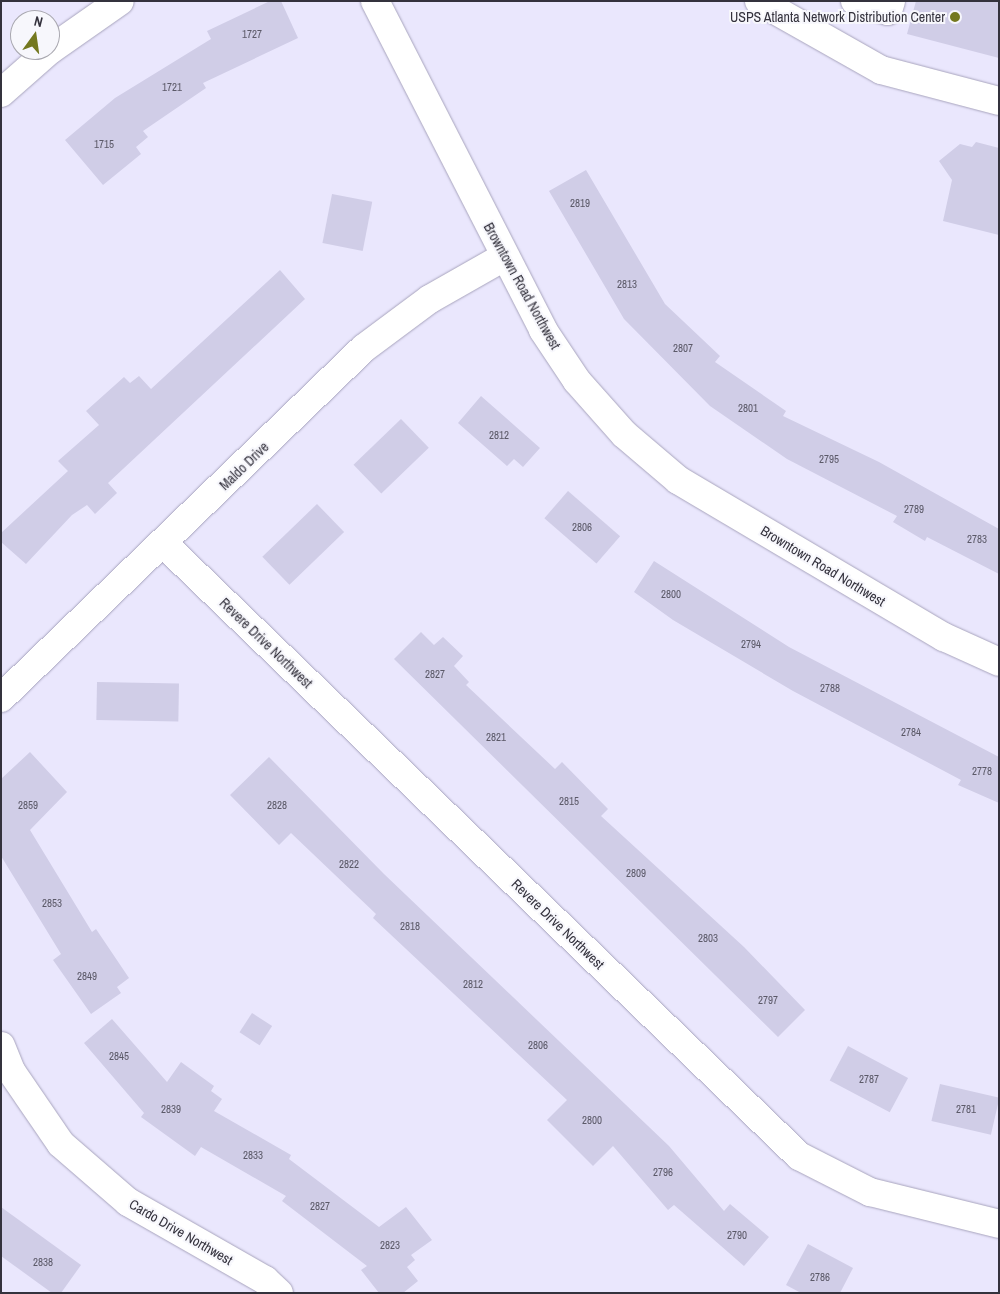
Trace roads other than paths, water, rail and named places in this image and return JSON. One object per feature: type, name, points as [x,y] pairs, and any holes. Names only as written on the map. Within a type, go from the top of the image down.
[{"type":"street","points":[[60,43],[120,1]]},
{"type":"street","name":"Browntown Road Northwest","points":[[375,1],[542,330],[577,381],[624,434],[678,480],[944,637],[999,662]]},
{"type":"street","points":[[855,1],[888,11],[891,1]]},
{"type":"street","points":[[761,2],[881,70],[999,101]]},
{"type":"street","points":[[1,93],[39,60]]},
{"type":"street","name":"Maldo Drive","points":[[1,698],[164,544],[364,348],[430,299],[504,257]]},
{"type":"street","name":"Revere Drive Northwest","points":[[164,544],[799,1156],[870,1192],[999,1224]]},
{"type":"street","name":"Cardo Drive Northwest","points":[[1,1046],[11,1071],[61,1144],[128,1202],[265,1280],[279,1293]]},
{"type":"place","name":"USPS Atlanta Network Distribution Center","points":[[955,17]]}]
